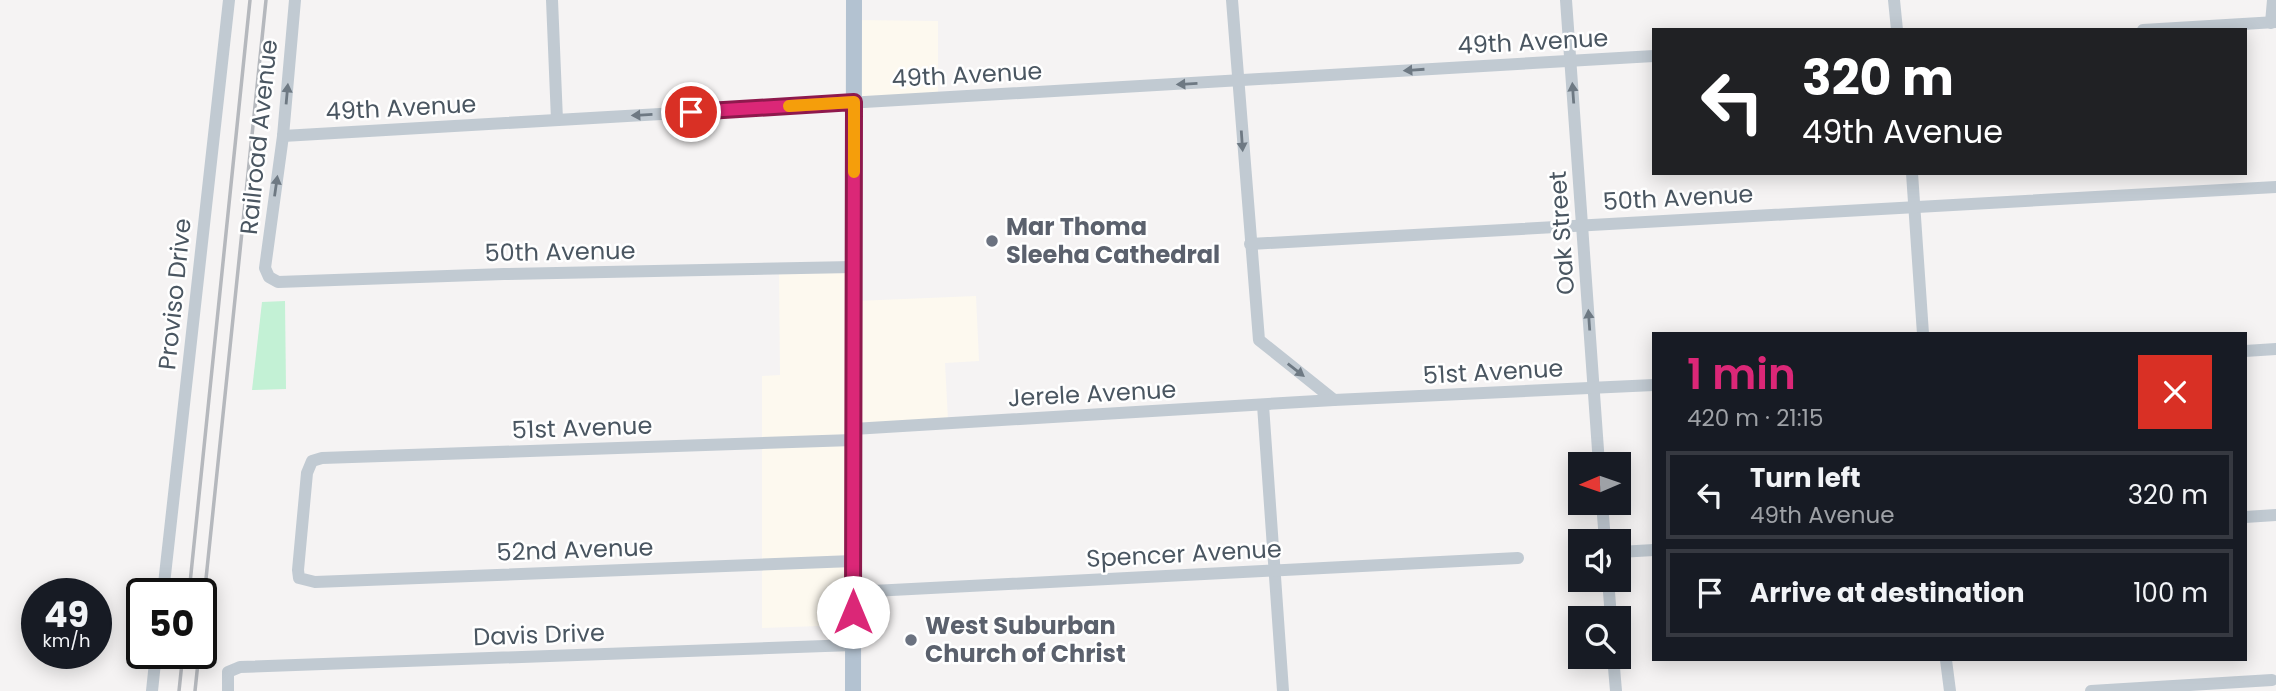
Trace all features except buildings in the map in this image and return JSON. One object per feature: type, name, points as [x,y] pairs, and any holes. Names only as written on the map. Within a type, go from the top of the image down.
[{"type":"main road","points":[[853,691],[854,0]]},
{"type":"street","name":"Proviso Drive","points":[[165,578],[229,0]]},
{"type":"street","name":"Railroad Avenue","points":[[269,277],[265,268],[283,136],[295,0]]},
{"type":"street","points":[[552,0],[557,120]]},
{"type":"street","points":[[1232,0],[1259,341],[1334,400]]},
{"type":"street","name":"Oak Street","points":[[1566,0],[1599,452]]},
{"type":"street","points":[[1894,0],[1897,28]]},
{"type":"street","points":[[2176,28],[2274,22],[2273,0]]},
{"type":"street","name":"49th Avenue","points":[[283,136],[1652,56]]},
{"type":"street","points":[[1912,175],[1923,332]]},
{"type":"street","name":"50th Avenue","points":[[1250,244],[2276,187]]},
{"type":"street","name":"50th Avenue","points":[[269,277],[278,282],[504,274],[853,267]]},
{"type":"street","points":[[2247,351],[2276,349]]},
{"type":"street","name":"51st Avenue","points":[[1334,400],[1652,385]]},
{"type":"street","name":"Jerele Avenue","points":[[853,435],[1334,400]]},
{"type":"street","points":[[1263,405],[1283,691]]},
{"type":"street","name":"51st Avenue","points":[[299,578],[307,473],[312,461],[322,458],[853,435]]},
{"type":"street","points":[[2247,517],[2276,515]]},
{"type":"street","points":[[1631,551],[1652,550]]},
{"type":"street","name":"Spencer Avenue","points":[[853,592],[1518,558]]},
{"type":"street","name":"52nd Avenue","points":[[299,578],[315,582],[853,561]]},
{"type":"street","name":"Davis Drive","points":[[228,691],[228,672],[240,667],[853,645]]},
{"type":"street","points":[[1946,661],[1950,691]]},
{"type":"street","points":[[152,691],[154,669]]},
{"type":"street","points":[[1614,669],[1616,691]]},
{"type":"street","points":[[2091,691],[2272,680]]},
{"type":"shaded area","points":[[856,20],[938,21],[938,94],[857,99]]},
{"type":"shaded area","points":[[851,266],[849,625],[762,628],[762,376],[780,375],[779,269]]},
{"type":"shaded area","points":[[976,296],[979,361],[945,363],[948,420],[856,425],[856,301]]},
{"type":"green space","points":[[285,301],[286,389],[252,390],[262,302]]},
{"type":"railway","points":[[191,578],[250,0]]},
{"type":"railway","points":[[206,578],[266,0]]},
{"type":"railway","points":[[179,691],[181,669]]},
{"type":"railway","points":[[195,691],[197,669]]},
{"type":"slow traffic","points":[[789,106],[854,102],[854,172]]},
{"type":"place","name":"Mar Thoma Sleeha Cathedral","points":[[992,241]]},
{"type":"place","name":"West Suburban Church of Christ","points":[[911,640]]},
{"type":"route","points":[[691,112],[854,102],[853,612]]}]
